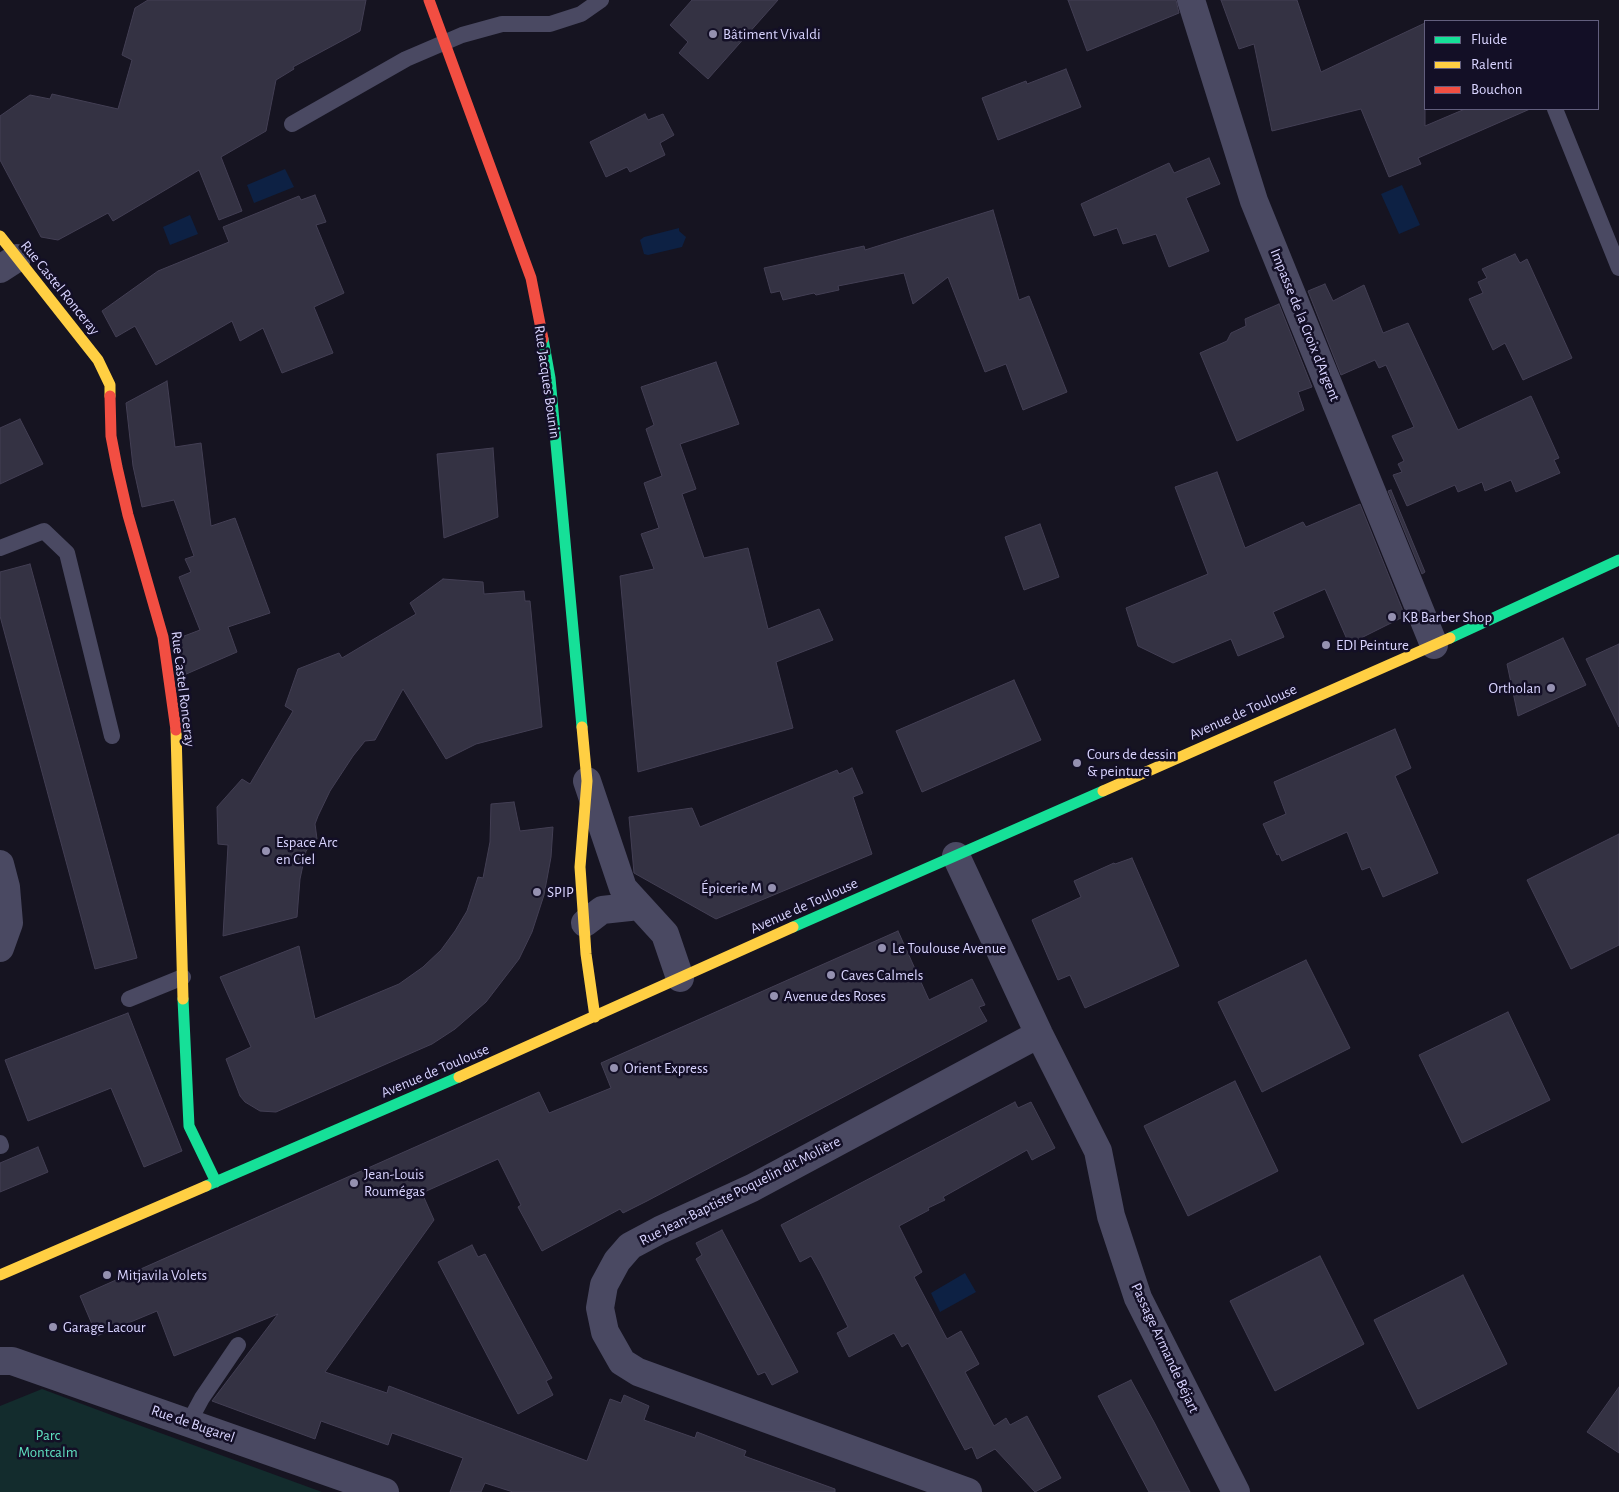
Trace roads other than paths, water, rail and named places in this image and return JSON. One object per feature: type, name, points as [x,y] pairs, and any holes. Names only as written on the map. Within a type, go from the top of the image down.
[{"type":"street","name":"Rue Jacques Bounin","points":[[429,0],[532,287],[550,378],[587,781],[580,867],[586,954],[595,1017]]},
{"type":"street","name":"Impasse de la Croix d'Argent","points":[[1192,0],[1254,201],[1434,644]]},
{"type":"street","name":"Rue Castel Ronceray","points":[[0,236],[9,264],[98,360],[110,384],[111,436],[117,468],[128,515],[163,637],[176,728],[189,1126],[216,1182]]},
{"type":"street","name":"Avenue de Toulouse","points":[[0,1275],[595,1017],[1619,560]]},
{"type":"street","name":"Rue Jacques Bounin","points":[[587,781],[623,888],[665,934],[680,978]]},
{"type":"street","points":[[956,856],[1039,1034]]},
{"type":"street","points":[[0,864],[6,886],[9,923],[0,948]]},
{"type":"street","points":[[585,923],[602,910],[639,906]]},
{"type":"street","name":"Rue Jean-Baptiste Poquelin dit Molière","points":[[968,1492],[638,1372],[622,1362],[605,1332],[600,1308],[604,1285],[617,1261],[630,1246],[660,1230],[752,1188],[1039,1034]]},
{"type":"street","name":"Passage Armande Béjart","points":[[1039,1034],[1098,1150],[1111,1216],[1138,1298],[1236,1492]]},
{"type":"street","name":"Rue de Bugarel","points":[[0,1361],[12,1361],[385,1492]]},
{"type":"lane","points":[[292,124],[406,59],[444,42],[502,24],[550,24],[581,14],[602,0]]},
{"type":"lane","points":[[1555,110],[1619,268]]},
{"type":"lane","points":[[0,548],[44,531],[67,553],[112,736]]},
{"type":"lane","points":[[129,999],[183,977]]},
{"type":"lane","points":[[189,1422],[202,1398],[238,1345]]},
{"type":"water","points":[[285,169],[294,187],[254,203],[247,185]]},
{"type":"water","points":[[1402,185],[1420,225],[1399,234],[1381,194]]},
{"type":"water","points":[[190,215],[198,234],[170,245],[163,227]]},
{"type":"water","points":[[679,228],[679,231],[686,237],[682,247],[648,255],[644,254],[640,240],[644,237]]},
{"type":"water","points":[[965,1273],[976,1292],[940,1312],[931,1293]]},
{"type":"place","name":"Bâtiment Vivaldi","points":[[713,34]]},
{"type":"place","name":"KB Barber Shop","points":[[1392,617]]},
{"type":"place","name":"EDI Peinture","points":[[1326,645]]},
{"type":"place","name":"Ortholan","points":[[1551,688]]},
{"type":"place","name":"Cours de dessin & peinture","points":[[1077,763]]},
{"type":"place","name":"Espace Arc en Ciel","points":[[266,851]]},
{"type":"place","name":"Épicerie M","points":[[772,888]]},
{"type":"place","name":"SPIP","points":[[537,892]]},
{"type":"place","name":"Le Toulouse Avenue","points":[[882,948]]},
{"type":"place","name":"Caves Calmels","points":[[831,975]]},
{"type":"place","name":"Avenue des Roses","points":[[774,996]]},
{"type":"place","name":"Orient Express","points":[[614,1068]]},
{"type":"place","name":"Jean-Louis Roumégas","points":[[354,1183]]},
{"type":"place","name":"Mitjavila Volets","points":[[107,1275]]},
{"type":"place","name":"Garage Lacour","points":[[53,1327]]},
{"type":"park label","name":"Parc Montcalm","points":[[48,1444]]}]
